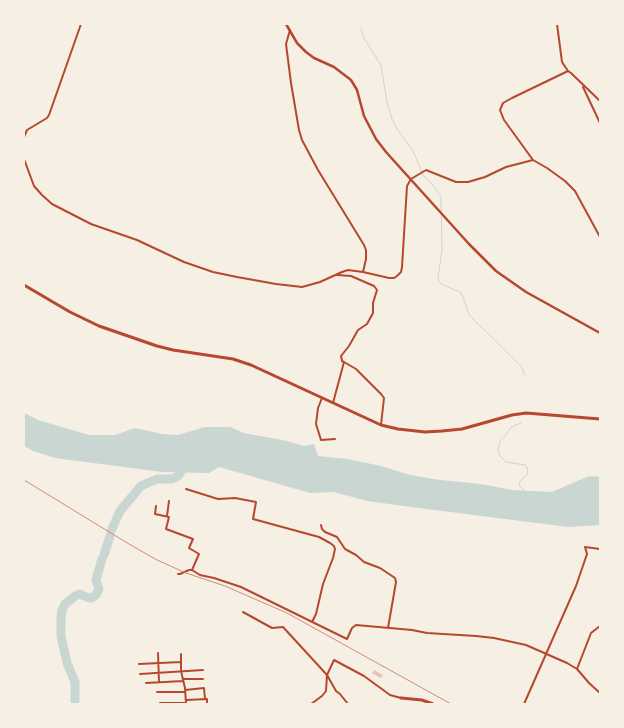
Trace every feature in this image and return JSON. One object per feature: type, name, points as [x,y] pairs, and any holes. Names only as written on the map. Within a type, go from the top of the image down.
[{"type":"main road","points":[[24,285],[70,312],[99,326],[157,346],[233,359],[251,365],[381,425],[398,429],[426,432],[462,429],[512,414],[526,413],[600,419]]},
{"type":"main road","points":[[402,698],[422,700],[433,704]]},
{"type":"street","points":[[24,137],[27,130],[47,118],[82,24]]},
{"type":"street","points":[[286,24],[297,43],[306,52],[314,58],[334,67],[351,80],[364,116],[376,139],[469,244],[496,270],[526,292],[600,333]]},
{"type":"street","points":[[557,24],[562,62],[568,71],[600,101]]},
{"type":"street","points":[[290,30],[286,44],[302,140],[364,245],[366,259],[363,272]]},
{"type":"street","points":[[568,71],[503,103],[500,110],[504,120],[533,160],[565,181],[575,190],[600,237]]},
{"type":"street","points":[[582,84],[600,123]]},
{"type":"street","points":[[24,159],[34,186],[42,195],[52,204],[91,224],[137,240],[184,262],[213,272],[302,287],[320,282],[348,270],[394,278],[401,272],[407,186],[411,179],[426,170],[456,182],[468,182],[485,177],[506,167],[533,160]]},
{"type":"street","points":[[334,275],[351,276],[374,286],[376,290],[373,313],[367,324],[358,330],[342,356],[342,361],[356,369],[384,398],[381,425]]},
{"type":"street","points":[[333,403],[344,362]]},
{"type":"street","points":[[322,398],[318,408],[316,424],[321,440],[336,439]]},
{"type":"street","points":[[186,489],[218,498],[235,498],[256,502],[253,519],[320,538],[334,546],[333,558],[312,622]]},
{"type":"street","points":[[170,501],[166,529],[193,539],[189,548],[199,554],[192,570]]},
{"type":"street","points":[[156,506],[155,514],[167,516]]},
{"type":"street","points":[[321,525],[325,532],[337,538],[345,549],[364,562],[380,568],[395,578],[396,582],[388,628]]},
{"type":"street","points":[[524,704],[576,586],[587,554],[585,547],[600,549]]},
{"type":"street","points":[[178,574],[192,570],[200,575],[241,587],[347,639],[352,628],[356,625],[494,638],[526,645],[577,669],[600,693]]},
{"type":"street","points":[[243,612],[272,628],[283,626],[327,675],[336,691],[348,704]]},
{"type":"street","points":[[577,669],[591,633],[600,626]]},
{"type":"street","points":[[158,653],[159,682]]},
{"type":"street","points":[[181,654],[181,671],[186,702]]},
{"type":"street","points":[[311,704],[326,691],[327,675],[334,660],[364,676],[390,695],[402,698]]},
{"type":"street","points":[[139,664],[181,662]]},
{"type":"street","points":[[140,674],[203,670]]},
{"type":"street","points":[[146,682],[203,678]]},
{"type":"street","points":[[157,692],[204,688],[207,704]]},
{"type":"street","points":[[160,703],[205,699]]},
{"type":"shaded area","points":[[24,413],[38,420],[89,435],[115,435],[135,428],[162,434],[178,435],[205,427],[230,427],[244,433],[304,446],[314,444],[318,456],[348,459],[410,475],[512,490],[552,492],[589,476],[600,477],[600,525],[568,527],[367,501],[334,492],[310,493],[219,467],[209,473],[162,472],[55,458],[24,446]]},
{"type":"building","points":[[374,670],[383,675],[381,678],[372,673]]},
{"type":"waterway","points":[[361,28],[364,38],[381,65],[387,102],[392,119],[413,151],[423,175],[441,197],[442,249],[438,279],[441,284],[460,292],[469,315],[521,366],[525,375]]},
{"type":"waterway","points":[[521,423],[511,427],[500,441],[498,451],[506,462],[525,465],[528,469],[527,475],[520,481],[519,485],[524,490]]},
{"type":"waterway","points":[[111,531],[120,511],[141,486],[157,479],[172,479],[178,476],[187,462]]},
{"type":"waterway","points":[[104,555],[110,536]]},
{"type":"waterway","points":[[75,704],[75,682],[67,663],[61,636],[62,610],[65,604],[75,596],[80,594],[92,598],[96,595],[99,589],[96,580],[102,559]]},
{"type":"railway","points":[[24,480],[157,560],[186,573],[225,586],[287,613],[451,704]]}]
